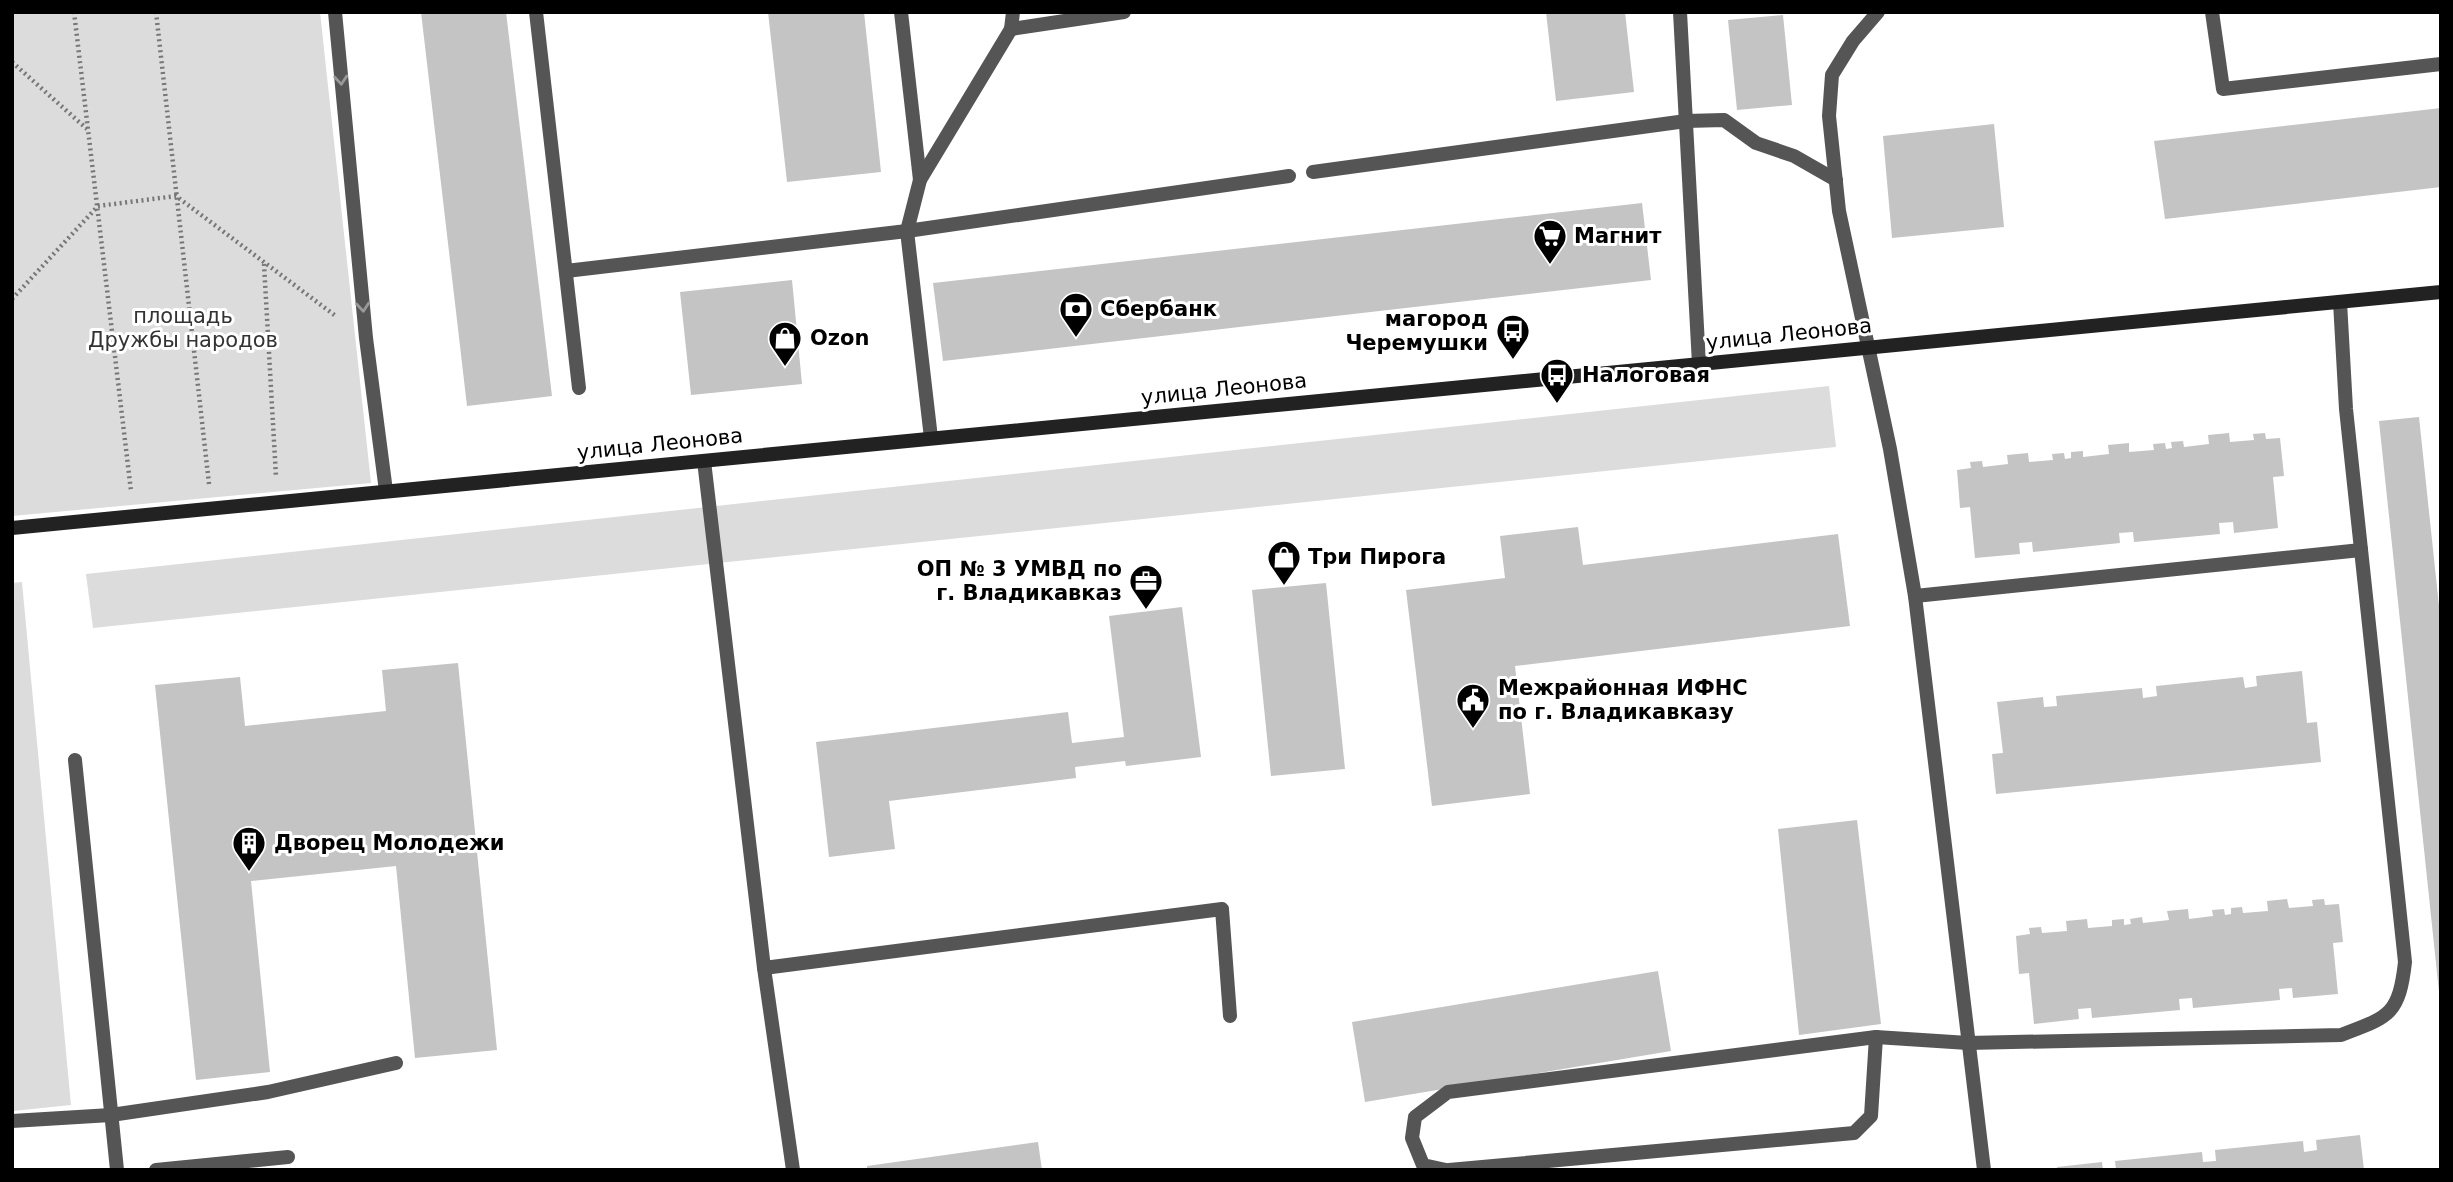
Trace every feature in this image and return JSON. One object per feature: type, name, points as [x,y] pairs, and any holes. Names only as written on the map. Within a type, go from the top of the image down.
[{"type":"street","name":"улица Леонова","points":[[12,528],[2441,292]]},
{"type":"lane","points":[[335,12],[366,338],[386,491]]},
{"type":"lane","points":[[536,12],[579,388]]},
{"type":"lane","points":[[901,12],[920,180]]},
{"type":"lane","points":[[932,439],[907,231],[920,180],[1011,29],[1013,12]]},
{"type":"lane","points":[[1011,29],[1124,12]]},
{"type":"lane","points":[[1680,12],[1699,364]]},
{"type":"lane","points":[[1878,12],[1853,41],[1832,75],[1829,116],[1851,278],[1890,449],[1915,596],[1984,1170]]},
{"type":"lane","points":[[2212,12],[2223,89],[2441,65]]},
{"type":"lane","points":[[1313,172],[1686,121],[1724,120],[1756,144],[1794,156],[1836,180]]},
{"type":"lane","points":[[566,271],[907,231],[1289,176]]},
{"type":"lane","points":[[1876,1037],[1871,1116],[1854,1133],[1448,1170],[1423,1165],[1412,1138],[1415,1117],[1448,1092],[1876,1037],[1968,1043],[2341,1035],[2385,1018],[2402,994],[2405,962],[2346,409],[2340,302]]},
{"type":"lane","points":[[704,461],[764,968],[793,1170]]},
{"type":"lane","points":[[1915,596],[2361,550]]},
{"type":"lane","points":[[75,760],[117,1170]]},
{"type":"lane","points":[[764,968],[1222,909],[1230,1016]]},
{"type":"lane","points":[[12,1121],[111,1115],[268,1092],[396,1063]]},
{"type":"lane","points":[[156,1170],[288,1157]]},
{"type":"path","points":[[74,12],[132,501]]},
{"type":"path","points":[[156,12],[210,493]]},
{"type":"path","points":[[12,62],[89,130]]},
{"type":"path","points":[[12,299],[98,206],[176,196],[366,338]]},
{"type":"path","points":[[264,264],[276,485]]},
{"type":"green space","name":"площадь Дружбы народов","points":[[12,12],[320,12],[371,483],[12,516]]},
{"type":"green space","points":[[1829,386],[1836,447],[93,628],[86,574]]},
{"type":"green space","points":[[22,582],[71,1105],[13,1111],[12,583]]},
{"type":"building","points":[[421,12],[506,12],[552,396],[467,406]]},
{"type":"building","points":[[768,12],[864,12],[881,172],[787,182]]},
{"type":"building","points":[[1546,12],[1625,12],[1634,92],[1556,101]]},
{"type":"building","points":[[1783,15],[1792,105],[1737,110],[1728,20]]},
{"type":"building","points":[[2441,108],[2441,187],[2165,219],[2154,141]]},
{"type":"building","points":[[1994,124],[2004,227],[1892,238],[1883,136]]},
{"type":"building","points":[[1642,203],[1651,280],[943,361],[933,283]]},
{"type":"building","points":[[792,280],[802,384],[691,395],[680,292]]},
{"type":"building","points":[[2419,417],[2441,625],[2439,992],[2379,421]]},
{"type":"building","points":[[2229,433],[2230,442],[2254,440],[2253,434],[2265,433],[2266,439],[2280,438],[2284,476],[2273,477],[2278,528],[2234,533],[2233,522],[2219,523],[2220,534],[2134,542],[2133,532],[2119,533],[2120,543],[2033,552],[2032,542],[2019,543],[2020,554],[1975,558],[1970,507],[1960,508],[1957,470],[1971,468],[1970,462],[1982,461],[1983,467],[2008,464],[2007,455],[2028,453],[2029,462],[2053,460],[2052,454],[2064,453],[2065,459],[2071,458],[2071,452],[2083,451],[2083,457],[2109,454],[2108,445],[2129,443],[2129,452],[2154,450],[2153,444],[2165,443],[2166,449],[2172,448],[2171,442],[2183,441],[2184,447],[2209,444],[2208,435]]},
{"type":"building","name":"Межрайонная ИФНС по г. Владикавказу","points":[[1578,527],[1583,565],[1838,534],[1850,626],[1515,666],[1530,794],[1432,806],[1406,590],[1505,578],[1500,536]]},
{"type":"building","points":[[1326,583],[1345,769],[1271,776],[1252,590]]},
{"type":"building","points":[[1182,607],[1201,757],[1126,766],[1125,761],[1075,767],[1076,778],[889,801],[895,849],[829,857],[816,742],[1068,712],[1072,743],[1124,737],[1109,616]]},
{"type":"building","name":"Дворец Молодежи","points":[[458,663],[497,1050],[415,1058],[396,866],[251,881],[270,1072],[196,1080],[155,685],[240,677],[245,726],[386,711],[382,670]]},
{"type":"building","points":[[2302,671],[2307,723],[2317,722],[2321,762],[1996,794],[1992,754],[2003,753],[1997,702],[2043,697],[2044,707],[2057,706],[2056,696],[2142,688],[2143,698],[2157,696],[2156,686],[2243,677],[2245,688],[2257,686],[2256,676]]},
{"type":"building","points":[[1857,820],[1881,1024],[1799,1035],[1778,829]]},
{"type":"building","points":[[2287,899],[2289,908],[2313,906],[2312,900],[2324,899],[2325,905],[2339,904],[2343,942],[2333,943],[2338,994],[2293,998],[2292,988],[2279,989],[2280,1000],[2193,1008],[2192,998],[2179,999],[2180,1010],[2092,1018],[2091,1008],[2078,1009],[2079,1019],[2034,1024],[2029,973],[2019,974],[2016,936],[2030,934],[2029,928],[2041,927],[2042,933],[2067,931],[2066,921],[2087,919],[2088,928],[2112,926],[2112,920],[2124,919],[2124,925],[2131,924],[2130,919],[2142,917],[2143,923],[2169,920],[2167,911],[2188,909],[2189,919],[2213,916],[2212,910],[2224,909],[2225,915],[2231,914],[2231,908],[2242,907],[2243,913],[2268,911],[2267,901]]},
{"type":"building","points":[[1658,971],[1671,1051],[1365,1102],[1352,1022]]},
{"type":"building","points":[[2360,1135],[2364,1170],[2116,1170],[2115,1161],[2202,1152],[2203,1162],[2216,1161],[2215,1150],[2303,1141],[2304,1152],[2317,1150],[2316,1140]]},
{"type":"building","points":[[1038,1142],[1042,1170],[867,1170],[867,1166]]},
{"type":"building","points":[[2102,1162],[2103,1170],[2058,1170],[2057,1167]]},
{"type":"place","name":"Магнит","points":[[1550,266]]},
{"type":"place","name":"Сбербанк","points":[[1076,339]]},
{"type":"place","name":"магород Черемушки","points":[[1513,361]]},
{"type":"place","name":"Ozon","points":[[785,368]]},
{"type":"place","name":"Налоговая","points":[[1557,405]]},
{"type":"place","name":"Три Пирога","points":[[1284,587]]},
{"type":"place","name":"ОП № 3 УМВД по г. Владикавказ","points":[[1146,611]]},
{"type":"place","name":"Межрайонная ИФНС по г. Владикавказу","points":[[1473,730]]},
{"type":"place","name":"Дворец Молодежи","points":[[249,873]]}]
